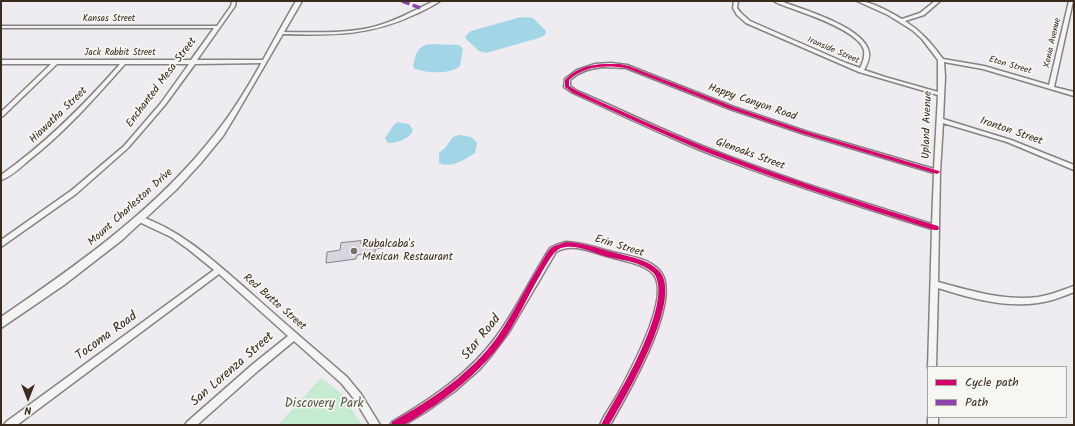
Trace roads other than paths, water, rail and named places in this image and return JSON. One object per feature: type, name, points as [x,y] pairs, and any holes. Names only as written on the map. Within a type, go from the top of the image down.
[{"type":"street","name":"Enchanted Mesa Street","points":[[1,244],[74,192],[126,147],[154,115],[218,28],[233,6],[234,1]]},
{"type":"street","name":"Mount Charleston Drive","points":[[1,323],[79,268],[139,219],[181,178],[219,134],[233,114],[299,1]]},
{"type":"street","points":[[280,33],[341,33],[374,28],[404,18],[438,1]]},
{"type":"street","name":"Ironside Street","points":[[736,1],[735,8],[748,22],[861,71],[941,94]]},
{"type":"street","points":[[776,1],[829,22],[854,34],[865,47],[867,53],[867,58],[861,71]]},
{"type":"street","points":[[859,1],[902,21],[924,38],[941,60]]},
{"type":"street","points":[[902,21],[928,10],[938,1]]},
{"type":"street","name":"Xenia Avenue","points":[[1051,88],[1070,1]]},
{"type":"street","name":"Kansas Street","points":[[1,27],[218,28]]},
{"type":"street","name":"Eton Street","points":[[941,60],[984,68],[1074,94]]},
{"type":"street","name":"Upland Avenue","points":[[932,366],[937,172],[942,77],[941,60]]},
{"type":"street","name":"Jack Rabbit Street","points":[[1,62],[263,62]]},
{"type":"street","points":[[1,115],[56,62]]},
{"type":"street","name":"Hiawatha Street","points":[[1,178],[28,159],[71,122],[124,62]]},
{"type":"street","name":"Happy Canyon Road","points":[[566,83],[568,78],[574,74],[592,67],[609,64],[627,67],[732,108],[798,130],[937,172]]},
{"type":"street","name":"Glenoaks Street","points":[[566,83],[570,89],[575,92],[702,148],[803,185],[936,228]]},
{"type":"street","name":"Ironton Street","points":[[939,120],[1009,141],[1074,168]]},
{"type":"street","name":"Red Butte Street","points":[[139,219],[174,235],[220,270],[344,380],[358,397],[376,425]]},
{"type":"street","name":"Erin Street","points":[[564,244],[572,244],[641,264],[653,269],[662,280],[660,304],[649,340],[637,370],[605,425]]},
{"type":"street","name":"Star Road","points":[[395,425],[423,409],[451,390],[477,364],[498,340],[553,250],[564,244]]},
{"type":"street","name":"Tocoma Road","points":[[9,425],[220,270]]},
{"type":"street","points":[[935,284],[981,297],[1021,301],[1040,300],[1074,289]]},
{"type":"street","name":"San Lorenza Street","points":[[190,425],[294,336]]},
{"type":"water","points":[[521,17],[533,18],[546,31],[545,35],[486,53],[479,51],[465,38],[471,31]]},
{"type":"water","points":[[429,44],[459,45],[463,49],[460,66],[444,72],[415,69],[413,66],[419,49]]},
{"type":"water","points":[[397,122],[409,124],[413,130],[409,136],[403,140],[388,143],[385,138]]},
{"type":"water","points":[[459,135],[474,139],[477,143],[475,153],[453,164],[444,165],[439,163],[439,153],[445,148],[453,137]]},
{"type":"place","name":"Rubalcaba's Mexican Restaurant","points":[[354,251]]},
{"type":"park label","name":"Discovery Park","points":[[324,405]]}]
